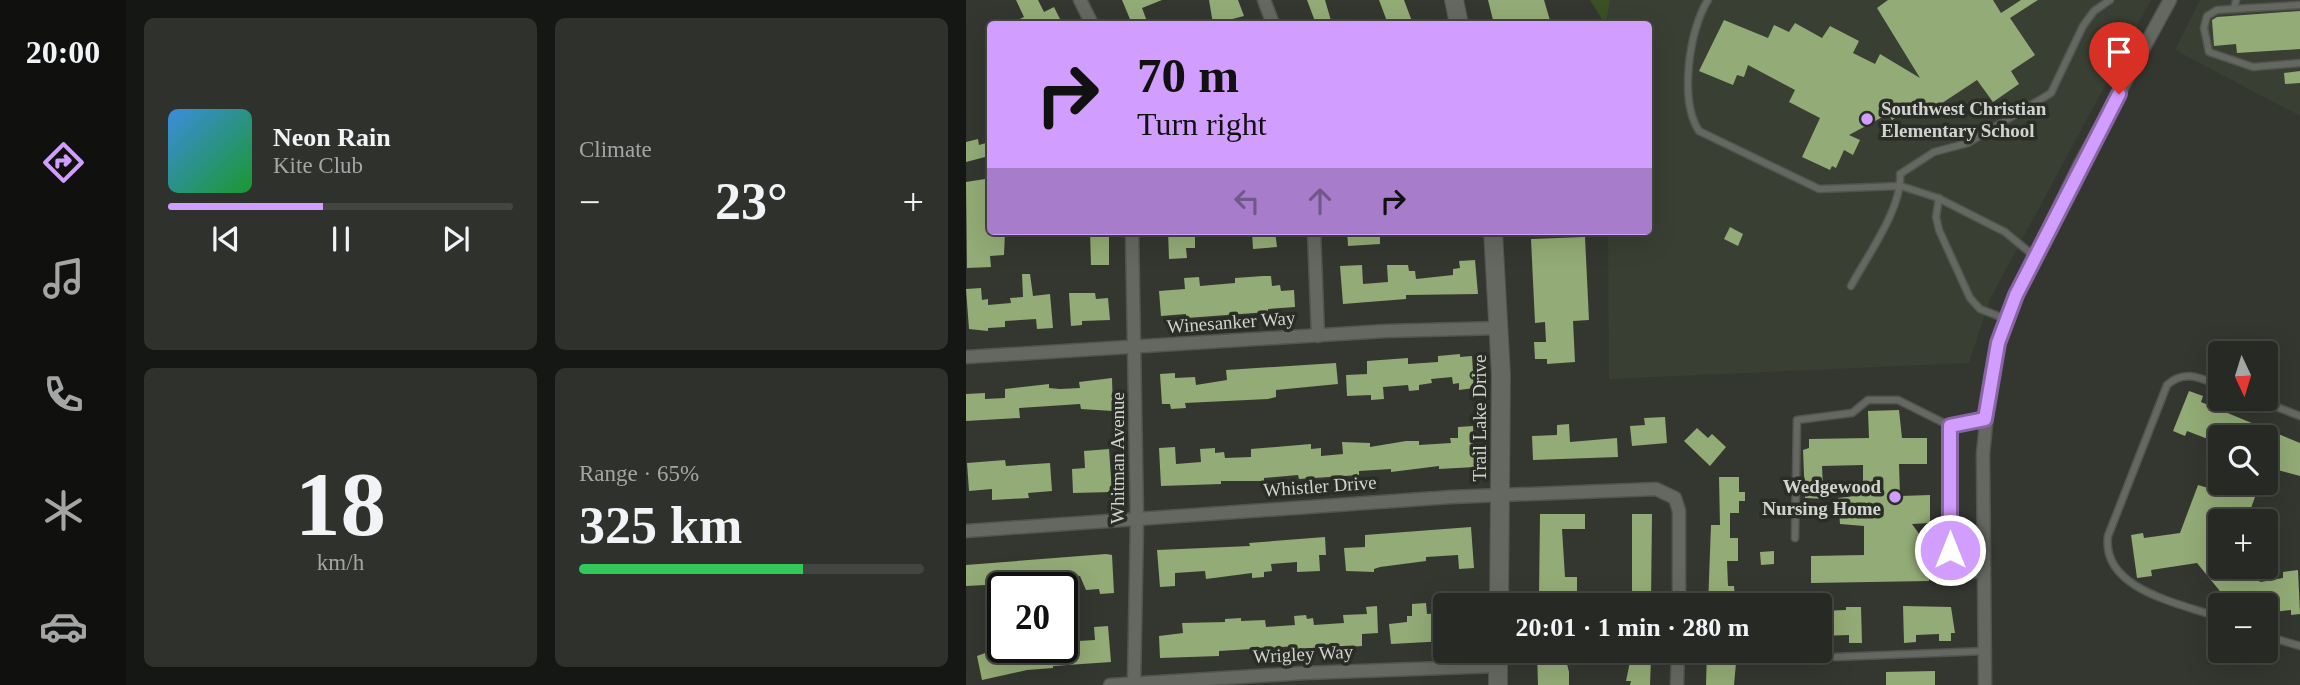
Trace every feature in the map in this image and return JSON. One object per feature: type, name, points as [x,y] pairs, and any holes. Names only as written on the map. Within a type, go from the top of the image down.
[{"type":"street","points":[[1080,0],[1090,21]]},
{"type":"street","points":[[1265,0],[1272,21]]},
{"type":"street","points":[[1454,0],[1458,21]]},
{"type":"street","points":[[1985,685],[1985,419],[1991,374],[2006,319],[2034,256],[2080,164],[2171,0]]},
{"type":"street","name":"Whitman Avenue","points":[[1132,235],[1136,518],[1134,684]]},
{"type":"street","points":[[1314,235],[1318,336]]},
{"type":"street","name":"Trail Lake Drive","points":[[1493,235],[1499,328],[1499,593]]},
{"type":"street","name":"Winesanker Way","points":[[966,357],[1499,328]]},
{"type":"street","name":"Whistler Drive","points":[[966,531],[1500,495],[1656,489],[1675,499],[1681,530],[1679,593]]},
{"type":"street","name":"Wrigley Way","points":[[1110,685],[1305,679],[1452,663]]},
{"type":"street","points":[[1498,663],[1498,685]]},
{"type":"street","points":[[1677,685],[1678,663]]},
{"type":"lane","points":[[1708,0],[1689,44],[1692,120],[1699,131],[1819,190],[1901,187],[1939,198],[2005,232],[2034,256]]},
{"type":"lane","points":[[1852,286],[1892,210],[1901,187],[1900,174],[1934,152],[1968,143],[2052,93],[2083,26],[2094,11],[2110,0]]},
{"type":"lane","points":[[2234,9],[2236,0]]},
{"type":"lane","points":[[2300,5],[2217,10],[2207,16],[2204,28],[2209,52],[2253,67],[2300,63]]},
{"type":"lane","points":[[1939,198],[1936,217],[1939,230],[1970,298],[1980,309],[2006,319]]},
{"type":"lane","points":[[2208,381],[2193,375],[2178,377],[2167,385],[2108,536],[2106,550],[2115,571],[2129,583],[2208,613]]},
{"type":"lane","points":[[1795,538],[1797,420],[1852,413],[1868,400],[1898,400],[1950,426],[1985,419]]},
{"type":"lane","points":[[2278,408],[2300,416]]},
{"type":"lane","points":[[1950,426],[1950,574],[1986,575]]},
{"type":"lane","points":[[2278,640],[2300,646]]},
{"type":"lane","points":[[1835,657],[1986,651]]},
{"type":"shaded area","name":"Southwest Christian Elementary School","points":[[1610,0],[2151,0],[1990,299],[1969,363],[1609,379],[1608,235],[1652,235],[1652,21],[1606,21]]},
{"type":"shaded area","points":[[2200,0],[2300,0],[2300,116],[2175,50]]},
{"type":"green space","points":[[1590,0],[1610,0],[1606,21],[1603,21]]},
{"type":"building","points":[[1016,0],[1038,0],[1044,12],[1054,7],[1060,19],[1015,21],[1024,17]]},
{"type":"building","points":[[1122,0],[1162,0],[1142,8],[1147,21],[1131,21]]},
{"type":"building","points":[[1209,0],[1238,0],[1244,16],[1212,21]]},
{"type":"building","points":[[1307,0],[1325,0],[1331,21],[1315,21]]},
{"type":"building","points":[[1379,0],[1404,0],[1412,21],[1387,21]]},
{"type":"building","points":[[1488,0],[1544,0],[1550,21],[1493,21]]},
{"type":"building","points":[[1888,0],[1993,0],[2001,13],[2021,0],[2038,0],[2010,18],[2035,55],[2011,71],[2019,84],[1993,102],[1977,80],[1927,113],[1923,107],[1909,116],[1906,111],[1892,120],[1888,114],[1849,135],[1860,140],[1853,155],[1844,150],[1836,168],[1832,166],[1830,170],[1802,157],[1820,118],[1789,102],[1795,90],[1748,65],[1744,77],[1737,75],[1733,85],[1699,71],[1724,20],[1768,38],[1774,25],[1789,32],[1795,23],[1822,38],[1830,26],[1859,41],[1853,53],[1875,64],[1880,54],[1920,78],[1877,8]]},
{"type":"building","points":[[2300,11],[2300,49],[2237,53],[2236,44],[2214,46],[2212,20],[2217,17]]},
{"type":"building","points":[[2300,71],[2300,83],[2285,84],[2284,73]]},
{"type":"building","points":[[978,139],[979,145],[986,143],[987,157],[966,162],[966,142]]},
{"type":"building","points":[[985,179],[987,235],[1005,235],[1004,255],[990,256],[991,267],[967,268],[966,182]]},
{"type":"building","points":[[1730,227],[1743,234],[1738,246],[1724,239]]},
{"type":"building","points":[[1090,235],[1109,235],[1109,265],[1091,265]]},
{"type":"building","points":[[1168,235],[1195,235],[1195,248],[1186,248],[1187,258],[1169,259]]},
{"type":"building","points":[[1252,235],[1276,235],[1277,247],[1253,249]]},
{"type":"building","points":[[1347,235],[1380,235],[1380,244],[1348,246]]},
{"type":"building","points":[[1585,237],[1589,320],[1573,321],[1575,362],[1547,364],[1547,359],[1535,359],[1534,342],[1546,342],[1545,322],[1535,323],[1531,239]]},
{"type":"building","points":[[1475,260],[1478,294],[1406,295],[1406,299],[1343,304],[1340,266],[1362,265],[1363,284],[1388,282],[1387,265],[1408,265],[1409,271],[1415,271],[1416,279],[1453,275],[1453,269],[1460,268],[1459,261]]},
{"type":"building","points":[[1022,274],[1030,274],[1033,296],[1050,294],[1053,328],[1037,329],[1036,319],[1005,321],[1005,327],[988,328],[988,331],[969,329],[966,289],[981,288],[982,300],[988,299],[988,305],[1011,303],[1010,298],[1023,297]]},
{"type":"building","points":[[1271,276],[1272,286],[1280,285],[1281,291],[1294,290],[1295,307],[1268,309],[1268,312],[1186,318],[1186,314],[1161,316],[1159,291],[1185,289],[1184,278],[1199,277],[1200,286],[1235,283],[1235,278]]},
{"type":"building","points":[[1069,293],[1095,293],[1096,299],[1108,298],[1110,320],[1082,321],[1082,325],[1071,326]]},
{"type":"building","points":[[1460,354],[1460,357],[1472,356],[1474,388],[1459,390],[1459,383],[1453,384],[1452,377],[1431,379],[1432,383],[1419,385],[1419,390],[1409,391],[1408,385],[1383,387],[1384,399],[1371,400],[1371,395],[1347,396],[1346,375],[1367,374],[1367,361],[1408,358],[1408,364],[1438,362],[1438,356]]},
{"type":"building","points":[[1336,363],[1338,384],[1276,390],[1276,397],[1268,399],[1185,403],[1186,408],[1171,409],[1170,404],[1162,404],[1160,374],[1175,373],[1175,378],[1195,377],[1196,385],[1227,380],[1226,370]]},
{"type":"building","points":[[1112,378],[1113,411],[1081,409],[1080,404],[1019,408],[1020,418],[966,421],[966,394],[985,393],[985,399],[1005,398],[1005,389],[1049,384],[1049,388],[1080,388],[1079,382]]},
{"type":"building","points":[[2189,391],[2203,396],[2201,402],[2208,405],[2208,411],[2223,411],[2257,425],[2208,425],[2208,439],[2187,431],[2185,436],[2173,431]]},
{"type":"building","name":"Wedgewood Nursing Home","points":[[1899,410],[1902,438],[1927,438],[1927,464],[1899,464],[1900,496],[1930,495],[1930,523],[1912,524],[1928,546],[1929,581],[1811,583],[1811,556],[1864,555],[1864,526],[1840,524],[1838,498],[1863,495],[1863,465],[1822,466],[1823,488],[1827,488],[1827,499],[1805,498],[1803,450],[1809,448],[1809,439],[1869,438],[1868,411]]},
{"type":"building","points":[[1665,417],[1667,443],[1632,446],[1630,426],[1645,425],[1644,418]]},
{"type":"building","points":[[1569,424],[1570,442],[1617,438],[1618,457],[1533,460],[1532,436],[1557,435],[1557,425]]},
{"type":"building","points":[[1473,426],[1475,467],[1439,469],[1439,466],[1391,472],[1391,469],[1359,471],[1359,475],[1299,479],[1298,475],[1264,478],[1264,481],[1161,486],[1159,448],[1175,447],[1176,464],[1201,462],[1200,449],[1215,448],[1215,453],[1224,452],[1225,458],[1251,457],[1251,449],[1311,444],[1311,449],[1321,448],[1321,456],[1343,454],[1342,442],[1370,443],[1370,447],[1406,441],[1419,441],[1419,445],[1451,443],[1450,438],[1458,438],[1458,427]]},
{"type":"building","points":[[1697,428],[1708,438],[1712,434],[1726,447],[1710,466],[1684,441]]},
{"type":"building","points":[[2278,434],[2300,443],[2300,476],[2278,470]]},
{"type":"building","points":[[1109,449],[1112,492],[1073,493],[1072,469],[1085,468],[1084,451]]},
{"type":"building","points":[[1005,460],[1006,466],[1050,463],[1052,491],[1028,493],[1029,498],[992,500],[992,489],[969,491],[967,463]]},
{"type":"building","points":[[1719,477],[1739,477],[1739,492],[1745,492],[1745,501],[1739,501],[1739,513],[1730,513],[1730,538],[1738,538],[1738,561],[1727,561],[1728,586],[1734,586],[1735,593],[1708,593],[1711,525],[1720,525]]},
{"type":"building","points":[[2198,485],[2208,488],[2208,495],[2256,495],[2251,509],[2208,509],[2208,576],[2197,563],[2151,570],[2152,576],[2137,578],[2131,535],[2143,533],[2144,538],[2180,533]]},
{"type":"building","points":[[1540,514],[1585,514],[1585,529],[1562,529],[1565,577],[1577,577],[1577,593],[1539,593]]},
{"type":"building","points":[[1632,514],[1652,514],[1651,593],[1632,593]]},
{"type":"building","points":[[1471,527],[1474,568],[1459,569],[1458,555],[1426,557],[1426,561],[1380,567],[1374,569],[1374,572],[1346,571],[1344,548],[1365,547],[1365,535]]},
{"type":"building","points":[[1325,537],[1326,555],[1319,555],[1320,571],[1297,572],[1297,562],[1271,564],[1272,571],[1264,572],[1264,577],[1252,578],[1252,573],[1206,579],[1205,571],[1175,573],[1175,586],[1160,587],[1157,550],[1250,546],[1249,543]]},
{"type":"building","points":[[1774,551],[1774,564],[1761,565],[1760,552]]},
{"type":"building","points":[[1112,555],[1114,593],[1100,594],[1099,589],[1086,590],[1078,572],[987,572],[986,593],[985,585],[966,586],[966,565]]},
{"type":"building","points":[[2298,570],[2300,614],[2291,615],[2291,610],[2278,612],[2278,593],[2221,593],[2210,579],[2253,579],[2261,582],[2283,578],[2283,572]]},
{"type":"building","points":[[1426,603],[1427,614],[1433,614],[1433,642],[1391,644],[1389,624],[1407,622],[1407,616],[1412,616],[1412,604]]},
{"type":"building","points":[[1377,606],[1378,633],[1362,634],[1362,646],[1297,650],[1297,646],[1267,648],[1268,653],[1252,654],[1252,649],[1219,651],[1219,656],[1160,658],[1159,636],[1183,633],[1182,623],[1225,622],[1225,619],[1241,618],[1241,621],[1265,620],[1266,627],[1295,625],[1294,616],[1306,615],[1307,619],[1313,618],[1314,625],[1344,623],[1343,615],[1367,614],[1366,607]]},
{"type":"building","points":[[1903,606],[1951,607],[1955,633],[1951,633],[1951,641],[1939,641],[1939,634],[1916,635],[1916,642],[1904,643]]},
{"type":"building","points":[[1846,607],[1861,607],[1862,643],[1849,643],[1849,635],[1832,636],[1832,611],[1846,610]]},
{"type":"building","points":[[1108,626],[1111,662],[1053,666],[982,680],[977,656],[987,652],[987,663],[1078,663],[1078,641],[1095,640],[1094,627]]},
{"type":"building","points":[[1537,663],[1567,664],[1569,685],[1538,685]]},
{"type":"building","points":[[1630,663],[1651,663],[1650,685],[1630,685],[1631,681],[1626,681]]},
{"type":"building","points":[[1707,663],[1736,663],[1734,685],[1706,685]]},
{"type":"building","points":[[1935,671],[1935,685],[1886,685],[1886,672]]},
{"type":"place","name":"Southwest Christian Elementary School","points":[[1867,119]]},
{"type":"place","name":"Wedgewood Nursing Home","points":[[1895,497]]},
{"type":"route","points":[[1950,550],[1950,426],[1985,419],[1991,374],[2006,319],[2080,164],[2119,94]]}]
